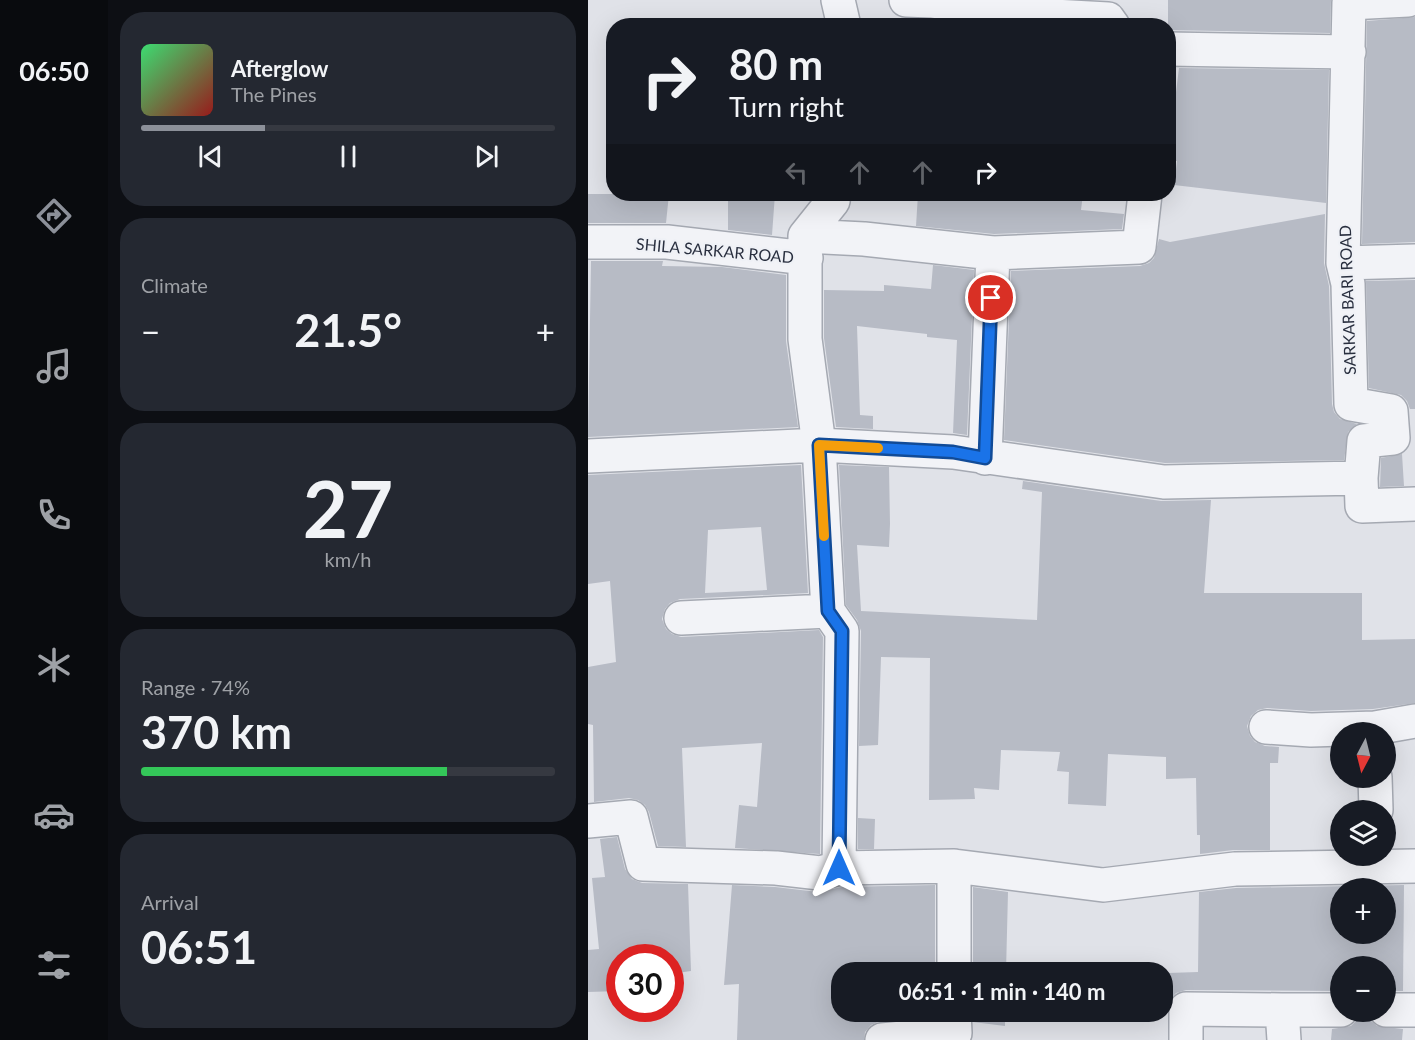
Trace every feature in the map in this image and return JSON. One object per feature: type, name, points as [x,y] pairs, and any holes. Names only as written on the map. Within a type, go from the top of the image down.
[{"type":"street","points":[[838,0],[842,18]]},
{"type":"street","points":[[906,0],[1035,8],[1101,18]]},
{"type":"street","name":"SARKAR BARI ROAD","points":[[1408,0],[1349,1],[1343,263],[1348,284],[1351,404],[1403,412],[1393,438],[1364,441],[1362,506],[1415,504]]},
{"type":"street","points":[[1176,49],[1349,52]]},
{"type":"street","points":[[832,201],[805,247],[805,339],[819,445],[828,611],[842,631],[839,868]]},
{"type":"street","name":"SHILA SARKAR ROAD","points":[[588,242],[667,242],[805,247],[864,239],[993,253],[1139,248],[1144,201]]},
{"type":"street","points":[[985,458],[993,253]]},
{"type":"street","points":[[1343,263],[1415,261]]},
{"type":"street","points":[[588,456],[819,445],[953,452],[1164,482],[1362,478]]},
{"type":"street","points":[[681,618],[828,611]]},
{"type":"street","points":[[1396,725],[1415,721]]},
{"type":"street","points":[[1266,727],[1330,730]]},
{"type":"street","points":[[588,821],[631,817],[643,864],[776,868],[820,873],[839,868],[954,866],[1103,885],[1235,868],[1330,863]]},
{"type":"street","points":[[1396,863],[1415,866]]},
{"type":"street","points":[[954,866],[954,962]]},
{"type":"street","points":[[1186,1040],[1186,1010],[1283,1025],[1330,1013]]},
{"type":"street","points":[[882,1040],[955,1033],[954,1022]]},
{"type":"building","points":[[1168,0],[1331,0],[1330,33],[1176,30],[1176,18],[1168,18]]},
{"type":"building","points":[[1415,17],[1415,242],[1362,244],[1367,21]]},
{"type":"building","points":[[1179,68],[1329,70],[1326,203],[1176,185],[1176,92]]},
{"type":"building","points":[[588,194],[606,194],[606,201],[668,201],[666,223],[588,223]]},
{"type":"building","points":[[728,201],[774,201],[772,235],[728,230]]},
{"type":"building","points":[[918,201],[1082,201],[1081,210],[1124,214],[1122,229],[994,234],[916,226]]},
{"type":"building","points":[[1325,214],[1324,263],[1329,286],[1332,404],[1334,412],[1340,419],[1357,424],[1348,432],[1344,460],[1165,463],[1004,440],[1011,271],[1140,266],[1149,263],[1154,258],[1159,239],[1170,242]]},
{"type":"building","points":[[591,261],[663,261],[662,266],[722,267],[786,275],[786,341],[798,427],[588,437]]},
{"type":"building","points":[[933,265],[974,270],[967,435],[953,433],[957,340],[857,326],[860,415],[873,416],[873,429],[836,427],[824,338],[824,290],[884,291],[884,285],[931,289]]},
{"type":"building","points":[[1415,280],[1415,409],[1410,409],[1407,401],[1401,395],[1369,388],[1366,281]]},
{"type":"building","points":[[1402,454],[1404,486],[1380,487],[1381,458]]},
{"type":"building","points":[[801,465],[808,593],[680,599],[670,603],[662,619],[666,629],[681,637],[819,630],[823,637],[820,854],[735,848],[739,805],[757,807],[762,743],[682,748],[686,847],[658,846],[649,812],[638,800],[629,798],[594,802],[593,725],[588,724],[588,667],[616,662],[610,581],[588,584],[588,475]],"holes":[[[761,527],[767,590],[705,593],[708,530]]]},
{"type":"building","points":[[839,465],[889,467],[889,547],[857,545],[861,611],[1037,620],[1042,492],[1022,489],[1023,481],[1161,501],[1211,500],[1204,593],[1362,593],[1362,640],[1415,639],[1415,703],[1373,709],[1311,711],[1267,708],[1258,710],[1251,716],[1247,726],[1255,742],[1265,746],[1279,747],[1278,763],[1270,763],[1270,850],[1233,850],[1200,854],[1200,835],[1197,835],[1196,778],[1166,779],[1166,757],[1108,754],[1106,806],[1068,804],[1069,772],[1057,771],[1060,752],[1001,750],[999,790],[974,788],[975,799],[929,800],[930,658],[881,657],[878,745],[859,746],[861,631],[857,620],[846,605]]},
{"type":"building","points":[[858,818],[875,819],[874,849],[858,849]]},
{"type":"building","points":[[617,837],[625,869],[632,879],[642,883],[688,884],[691,971],[684,972],[684,944],[606,944],[606,991],[588,992],[588,950],[599,949],[592,878],[605,877],[600,839]]},
{"type":"building","points":[[732,885],[818,892],[842,887],[935,885],[935,962],[831,962],[831,1022],[878,1022],[871,1025],[865,1032],[864,1040],[737,1040],[739,984],[724,985]]},
{"type":"building","points":[[1396,885],[1404,885],[1403,991],[1396,991],[1396,956],[1330,956],[1330,991],[1186,990],[1173,996],[1173,973],[1198,972],[1199,892],[1236,888],[1330,886],[1330,944],[1396,944]]},
{"type":"building","points":[[973,887],[1008,892],[1006,962],[973,962]]},
{"type":"building","points":[[973,1022],[1005,1022],[1005,1026]]},
{"type":"building","points":[[1355,1022],[1372,1022],[1377,1026],[1403,1029],[1402,1040],[1331,1040],[1332,1029],[1351,1026]]},
{"type":"slow traffic","points":[[824,536],[819,445],[878,448]]},
{"type":"route","points":[[839,868],[842,631],[828,611],[819,445],[953,452],[985,458],[991,298]]}]
